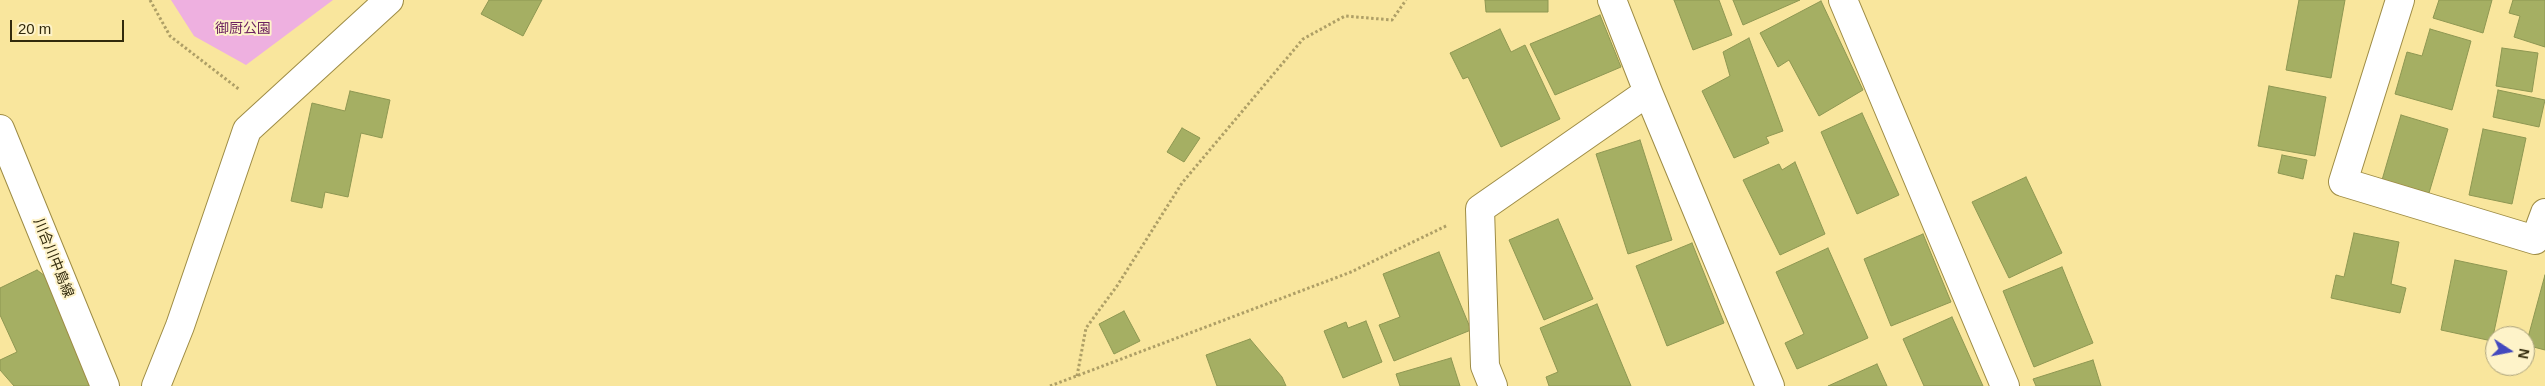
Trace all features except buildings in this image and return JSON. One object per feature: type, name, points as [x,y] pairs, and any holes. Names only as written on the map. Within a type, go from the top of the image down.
[{"type":"street","points":[[156,386],[180,326],[247,130],[389,0]]},
{"type":"street","points":[[1612,0],[1648,92],[1770,386]]},
{"type":"street","points":[[2400,0],[2343,182],[2536,240],[2545,213]]},
{"type":"street","points":[[1852,3],[2005,386]]},
{"type":"street","points":[[1493,386],[1485,366],[1480,209],[1648,92]]},
{"type":"street","name":"川合川中島線","points":[[0,129],[105,386]]},
{"type":"path","points":[[150,0],[170,36],[213,71],[261,104],[271,108]]},
{"type":"path","points":[[1077,376],[1086,328],[1117,286],[1182,183],[1304,39],[1345,16],[1392,20],[1406,0]]},
{"type":"path","points":[[1050,386],[1351,272],[1480,209]]},
{"type":"green space","name":"御厨公園","points":[[171,0],[333,0],[246,65],[194,36]]}]
